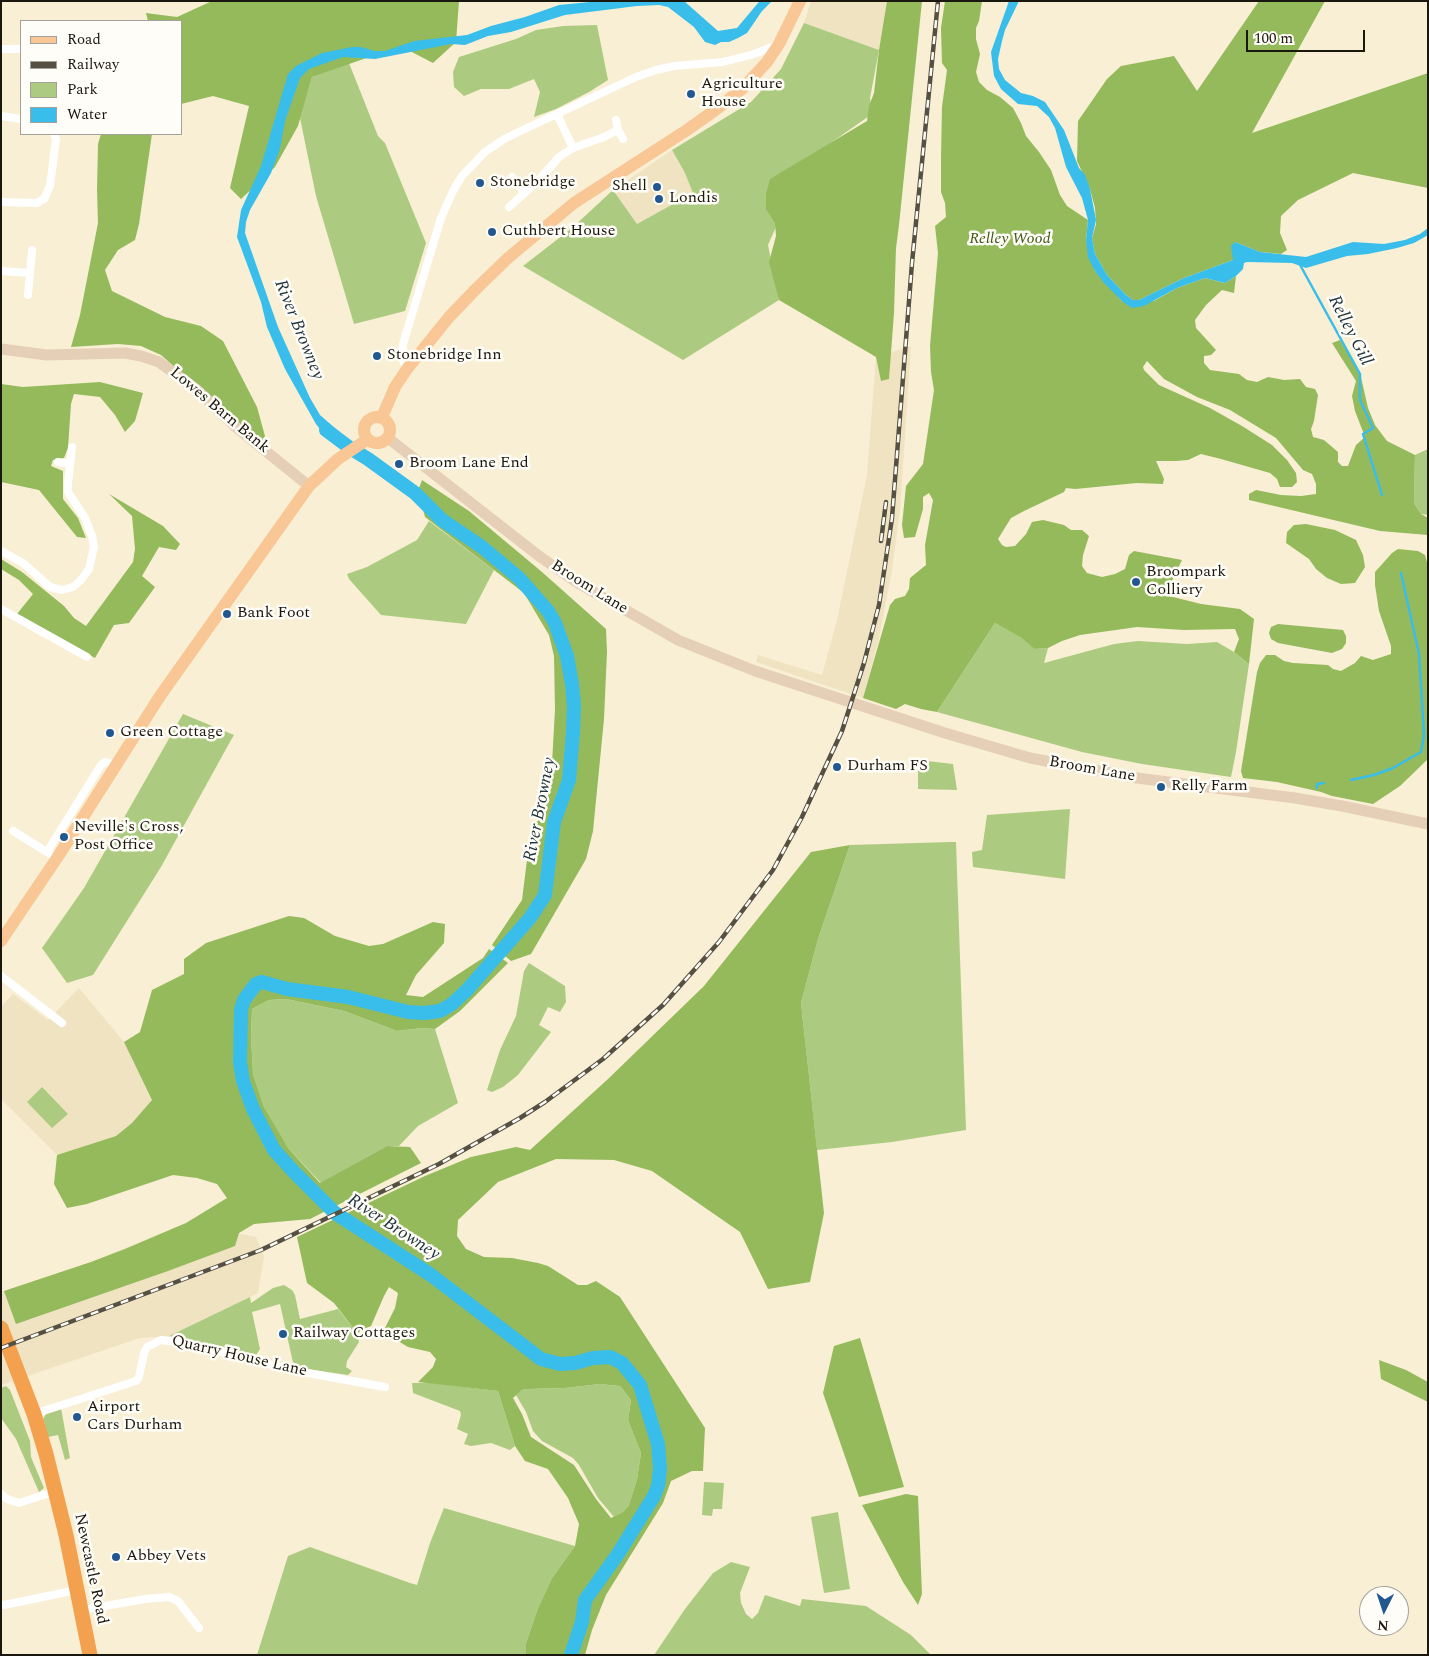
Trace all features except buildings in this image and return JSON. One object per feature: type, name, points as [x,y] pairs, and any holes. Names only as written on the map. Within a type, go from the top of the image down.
[{"type":"highway","points":[[1,1328],[34,1414]]},
{"type":"highway","name":"Newcastle Road","points":[[34,1414],[56,1491],[90,1655]]},
{"type":"main road","points":[[382,417],[395,387],[407,369],[450,316],[515,252],[574,203],[718,108],[756,76],[779,44],[800,1]]},
{"type":"main road","name":"Lowes Barn Bank","points":[[1,349],[47,355],[125,353],[159,362],[197,390],[237,428],[309,486]]},
{"type":"main road","points":[[382,417],[386,419],[390,426],[391,431],[388,438],[380,443],[371,442],[364,432],[365,424],[370,418],[382,417]]},
{"type":"main road","name":"Broom Lane","points":[[388,438],[539,556],[578,583],[678,640],[755,671],[995,749],[1074,768],[1295,798],[1428,824]]},
{"type":"main road","points":[[1,940],[52,855],[116,765],[160,696],[309,486],[338,459],[368,439]]},
{"type":"street","points":[[407,369],[402,358],[403,344],[442,218],[453,191],[468,169],[485,152],[504,139],[636,77],[674,66],[723,62],[754,54],[779,44]]},
{"type":"street","points":[[1,49],[20,49]]},
{"type":"street","points":[[557,114],[574,148]]},
{"type":"street","points":[[1,116],[20,119]]},
{"type":"street","points":[[616,120],[618,130],[623,139]]},
{"type":"street","points":[[509,208],[538,181],[559,157],[574,148],[618,130]]},
{"type":"street","points":[[1,202],[38,203],[44,199],[50,186],[56,139],[54,135]]},
{"type":"street","points":[[512,177],[524,193]]},
{"type":"street","points":[[28,294],[32,250]]},
{"type":"street","points":[[1,271],[30,273]]},
{"type":"street","points":[[1,551],[22,563],[50,587],[62,590],[73,587],[89,569],[94,547],[92,536],[85,518],[68,492],[72,447]]},
{"type":"street","points":[[58,462],[70,464]]},
{"type":"street","points":[[1,609],[87,657]]},
{"type":"street","points":[[13,831],[52,855]]},
{"type":"street","points":[[1,976],[62,1023]]},
{"type":"street","name":"Quarry House Lane","points":[[34,1414],[136,1381],[139,1377],[147,1347],[161,1340],[210,1349],[291,1370],[385,1387]]},
{"type":"street","points":[[1,1494],[7,1499],[20,1502],[56,1491]]},
{"type":"street","points":[[1,1604],[4,1605],[78,1590]]},
{"type":"street","points":[[82,1610],[145,1599],[169,1598],[178,1601],[199,1628]]},
{"type":"shaded area","points":[[811,1],[887,1],[879,50],[804,23]]},
{"type":"shaded area","points":[[672,150],[685,173],[693,193],[637,224],[613,190]]},
{"type":"shaded area","points":[[911,346],[900,510],[892,570],[879,638],[863,698],[756,662],[758,655],[822,675],[837,620],[867,475],[876,357]]},
{"type":"shaded area","points":[[79,988],[124,1042],[152,1100],[132,1123],[116,1136],[57,1155],[1,1099],[1,1007],[13,994],[48,1020]]},
{"type":"shaded area","points":[[186,1223],[256,1237],[264,1257],[258,1293],[169,1336],[140,1338],[1,1385],[1,1292],[91,1262]]},
{"type":"green space","points":[[212,1],[459,1],[456,42],[433,63],[406,49],[375,55],[312,77],[298,126],[275,167],[241,199],[230,188],[249,106],[213,96],[182,104],[182,20],[148,20],[146,13],[177,17]]},
{"type":"green space","points":[[887,1],[922,1],[896,248],[889,379],[881,381],[876,357],[779,300],[769,262],[776,236],[775,223],[766,209],[766,194],[770,179],[867,121],[869,106],[874,93]]},
{"type":"green space","name":"Relley Wood","points":[[945,1],[982,1],[976,28],[976,39],[980,54],[976,72],[979,82],[1013,108],[1026,136],[1051,170],[1060,195],[1067,206],[1088,220],[1086,240],[1095,271],[1123,302],[1154,301],[1177,288],[1205,278],[1225,283],[1236,276],[1234,293],[1222,290],[1206,305],[1195,320],[1196,328],[1216,350],[1211,355],[1204,356],[1204,363],[1210,370],[1239,374],[1247,380],[1257,382],[1268,377],[1284,380],[1300,379],[1306,387],[1315,389],[1318,395],[1311,429],[1313,437],[1324,440],[1338,452],[1338,462],[1342,466],[1348,466],[1356,445],[1365,437],[1355,411],[1352,396],[1356,381],[1332,343],[1340,340],[1360,373],[1368,408],[1375,425],[1387,441],[1415,455],[1414,503],[1421,514],[1428,518],[1428,535],[1380,531],[1249,500],[1249,494],[1256,490],[1281,495],[1301,496],[1316,494],[1316,484],[1312,474],[1303,470],[1276,438],[1230,410],[1197,397],[1164,379],[1147,361],[1143,367],[1144,370],[1159,385],[1210,408],[1272,445],[1287,460],[1296,473],[1297,482],[1292,487],[1280,487],[1277,479],[1270,473],[1201,454],[1188,460],[1156,461],[1164,479],[1163,484],[1137,483],[1075,489],[1066,488],[1064,492],[1011,518],[998,539],[1006,547],[1015,546],[1026,534],[1032,522],[1043,520],[1064,525],[1071,530],[1082,530],[1089,536],[1083,555],[1082,566],[1087,573],[1102,577],[1125,569],[1129,555],[1134,551],[1182,560],[1165,595],[1201,604],[1240,609],[1254,619],[1249,664],[1234,652],[1239,639],[1235,629],[1184,630],[1137,627],[1080,635],[1048,648],[1034,649],[1022,638],[995,623],[937,712],[905,704],[896,709],[863,698],[890,605],[895,599],[905,596],[909,589],[910,578],[926,565],[925,545],[933,500],[929,493],[923,497],[923,509],[915,537],[904,538],[902,525],[906,486],[923,464],[934,390],[930,346],[938,253],[935,226],[946,217],[945,203],[941,192],[942,107],[947,70],[942,63],[941,28]]},
{"type":"green space","points":[[1259,1],[1325,1],[1252,133],[1428,73],[1428,188],[1353,173],[1298,200],[1281,216],[1280,233],[1287,250],[1281,254],[1260,252],[1235,242],[1233,260],[1184,278],[1139,300],[1133,300],[1107,275],[1095,254],[1092,238],[1096,224],[1095,208],[1090,189],[1077,161],[1078,121],[1107,79],[1121,66],[1174,56],[1197,91]]},
{"type":"green space","points":[[804,23],[879,50],[870,98],[872,114],[805,161],[768,245],[779,300],[683,360],[523,266],[572,228],[613,190],[637,224],[693,193],[685,173],[672,150],[751,102],[781,69]]},
{"type":"green space","points":[[597,25],[608,80],[556,109],[534,117],[540,92],[534,79],[509,89],[481,89],[464,96],[454,87],[453,72],[459,57],[516,39],[536,30],[563,26]]},
{"type":"green space","points":[[349,63],[378,136],[385,143],[426,243],[405,311],[354,324],[316,196],[300,118],[312,77]]},
{"type":"green space","points":[[101,135],[152,135],[135,240],[118,250],[105,270],[112,291],[165,317],[201,326],[223,341],[257,407],[265,436],[261,442],[259,438],[256,438],[238,423],[161,355],[141,346],[118,344],[71,347],[80,315],[98,223],[98,144]]},
{"type":"green space","points":[[100,382],[143,393],[135,421],[125,432],[115,415],[100,397],[74,394],[71,404],[68,448],[64,458],[53,460],[51,466],[63,471],[63,499],[78,518],[86,538],[77,537],[39,490],[1,482],[1,384],[23,387]]},
{"type":"green space","points":[[1428,449],[1428,515],[1421,514],[1414,503],[1415,455]]},
{"type":"green space","points":[[422,480],[469,511],[606,629],[607,652],[604,719],[593,831],[586,859],[531,954],[511,961],[492,945],[522,900],[530,836],[546,805],[551,782],[555,709],[554,656],[549,635],[524,593],[425,517],[418,491]]},
{"type":"green space","points":[[109,494],[163,526],[180,544],[176,550],[159,547],[142,576],[155,587],[129,623],[114,625],[95,658],[17,614],[33,594],[19,580],[1,569],[1,559],[22,572],[64,606],[74,618],[86,626],[133,562],[135,549],[132,516]]},
{"type":"green space","points":[[429,521],[494,570],[466,624],[381,615],[349,579],[347,574],[367,567],[417,540]]},
{"type":"green space","points":[[1306,524],[1335,530],[1356,540],[1363,555],[1365,567],[1355,583],[1341,584],[1327,578],[1316,569],[1309,559],[1286,543],[1287,532],[1294,525]]},
{"type":"green space","points":[[1398,549],[1418,551],[1425,555],[1428,566],[1428,759],[1400,786],[1373,804],[1277,782],[1243,778],[1241,771],[1257,672],[1260,663],[1266,655],[1275,655],[1284,661],[1293,663],[1328,665],[1333,669],[1341,671],[1355,663],[1361,656],[1373,660],[1391,654],[1391,646],[1379,611],[1375,572]]},
{"type":"green space","points":[[995,623],[1023,638],[1034,649],[1048,648],[1044,663],[1114,644],[1138,641],[1187,644],[1217,642],[1234,652],[1249,664],[1231,777],[1142,764],[1082,752],[937,712]]},
{"type":"green space","points":[[1278,624],[1343,630],[1346,636],[1346,643],[1342,649],[1332,653],[1278,643],[1271,639],[1269,633],[1271,627]]},
{"type":"green space","points":[[183,714],[234,735],[161,867],[93,975],[67,983],[42,948],[84,888]]},
{"type":"green space","points":[[918,760],[953,764],[957,790],[918,789]]},
{"type":"green space","points":[[1070,809],[1065,879],[973,867],[972,852],[982,850],[987,815]]},
{"type":"green space","points":[[956,842],[966,1130],[892,1142],[817,1150],[801,1003],[818,939],[850,845]]},
{"type":"green space","points":[[850,845],[818,939],[801,1003],[824,1213],[810,1282],[768,1289],[740,1232],[652,1171],[614,1160],[556,1159],[498,1182],[458,1220],[457,1236],[466,1249],[484,1257],[512,1258],[548,1266],[578,1285],[587,1285],[596,1281],[620,1297],[705,1428],[703,1471],[692,1471],[671,1481],[663,1503],[606,1595],[592,1630],[585,1655],[526,1655],[526,1643],[538,1608],[552,1578],[575,1546],[579,1524],[568,1498],[548,1469],[525,1461],[515,1446],[498,1391],[418,1382],[433,1367],[436,1359],[430,1352],[408,1347],[383,1332],[395,1308],[398,1293],[389,1287],[371,1326],[357,1333],[334,1303],[307,1283],[297,1237],[425,1176],[471,1157],[516,1147],[530,1150],[608,1079],[704,986],[811,852]],"holes":[[[600,1384],[620,1386],[631,1400],[628,1420],[641,1453],[637,1479],[629,1505],[623,1512],[611,1518],[574,1465],[531,1437],[513,1398],[522,1390],[527,1389],[565,1388]]]},
{"type":"green space","points":[[289,916],[304,918],[335,936],[369,946],[383,944],[433,922],[445,924],[444,943],[416,975],[406,995],[423,997],[483,958],[489,949],[508,963],[460,1011],[435,1029],[422,1028],[397,1031],[344,1011],[286,999],[269,1000],[252,1009],[253,1074],[264,1107],[288,1148],[320,1183],[387,1146],[410,1147],[421,1163],[310,1219],[254,1224],[239,1233],[235,1246],[16,1324],[4,1291],[125,1249],[186,1223],[227,1198],[217,1184],[197,1178],[173,1175],[87,1204],[67,1208],[54,1184],[57,1155],[116,1136],[132,1123],[152,1100],[124,1042],[140,1032],[152,990],[184,974],[184,959],[206,943]]},
{"type":"green space","points":[[529,963],[565,986],[566,1002],[560,1012],[548,1007],[539,1025],[551,1032],[518,1075],[503,1087],[492,1092],[487,1090],[500,1050],[516,1016],[524,971]]},
{"type":"green space","points":[[286,999],[344,1011],[397,1031],[422,1028],[435,1029],[458,1103],[418,1126],[399,1146],[387,1146],[321,1183],[282,1139],[264,1107],[253,1074],[252,1009],[269,1000]]},
{"type":"green space","points":[[42,1087],[68,1114],[52,1128],[27,1102]]},
{"type":"green space","points":[[284,1285],[292,1290],[295,1295],[300,1319],[338,1309],[357,1333],[359,1342],[347,1361],[346,1367],[352,1371],[348,1375],[294,1367],[280,1304],[252,1312],[260,1349],[256,1355],[169,1336],[250,1297],[251,1303],[273,1288]]},
{"type":"green space","points":[[860,1338],[904,1487],[859,1497],[823,1393],[834,1346]]},
{"type":"green space","points":[[1379,1360],[1406,1370],[1428,1382],[1428,1402],[1381,1379]]},
{"type":"green space","points":[[412,1383],[432,1383],[498,1391],[515,1446],[510,1450],[491,1443],[471,1446],[464,1444],[468,1434],[457,1429],[461,1415],[460,1411],[413,1393]]},
{"type":"green space","points":[[600,1384],[620,1386],[631,1400],[628,1420],[641,1453],[637,1479],[629,1505],[623,1512],[614,1517],[598,1498],[573,1458],[542,1441],[533,1431],[526,1412],[516,1395],[522,1390],[527,1389],[565,1388]]},
{"type":"green space","points":[[6,1386],[10,1390],[30,1441],[31,1457],[44,1488],[39,1492],[16,1439],[1,1418],[1,1388]]},
{"type":"green space","points":[[61,1408],[70,1458],[65,1460],[58,1435],[48,1437],[43,1419],[46,1414]]},
{"type":"green space","points":[[704,1482],[724,1483],[722,1509],[713,1509],[712,1516],[702,1515]]},
{"type":"green space","points":[[906,1494],[918,1496],[922,1594],[918,1605],[903,1582],[862,1505]]},
{"type":"green space","points":[[444,1508],[575,1546],[552,1578],[538,1608],[526,1643],[526,1655],[257,1655],[288,1556],[310,1547],[417,1585],[430,1543]]},
{"type":"green space","points":[[838,1512],[850,1589],[824,1593],[811,1517]]},
{"type":"green space","points":[[731,1562],[750,1567],[740,1593],[741,1603],[746,1614],[752,1619],[758,1613],[765,1595],[800,1606],[802,1599],[866,1606],[911,1635],[931,1655],[654,1655],[685,1609],[713,1573]]},
{"type":"water","points":[[600,1],[684,1],[718,31],[737,28],[760,1],[772,1],[762,11],[747,33],[729,42],[721,42],[715,45],[705,42],[694,27],[668,7],[659,5],[637,6],[565,15],[511,32],[488,36],[465,45],[451,44],[375,59],[343,57],[309,69],[300,78],[285,121],[280,149],[271,173],[250,210],[245,233],[278,327],[310,398],[320,415],[344,436],[336,444],[327,438],[316,424],[285,369],[267,327],[261,302],[237,237],[241,210],[261,166],[288,74],[296,66],[322,53],[352,47],[385,51],[414,41],[467,35],[559,5]]},
{"type":"water","points":[[1009,1],[1019,1],[1005,30],[998,59],[999,69],[1005,80],[1021,93],[1045,102],[1064,130],[1079,168],[1085,175],[1090,189],[1096,220],[1092,238],[1095,254],[1107,275],[1133,300],[1139,300],[1184,278],[1233,260],[1231,246],[1235,242],[1260,252],[1306,257],[1353,242],[1384,244],[1405,240],[1420,234],[1428,228],[1428,235],[1414,243],[1397,248],[1347,256],[1306,268],[1292,263],[1247,262],[1244,263],[1243,269],[1236,276],[1225,283],[1205,278],[1177,288],[1144,306],[1132,308],[1123,302],[1104,283],[1088,257],[1086,240],[1088,220],[1082,198],[1066,167],[1055,128],[1049,117],[1037,106],[1018,104],[1001,89],[994,76],[991,52]]},
{"type":"waterway","name":"Relley Gill","points":[[1299,263],[1360,374],[1360,400],[1373,428],[1363,434],[1382,495]]},
{"type":"waterway","name":"River Browney","points":[[326,430],[415,493],[442,520],[482,547],[519,578],[548,611],[555,623],[567,656],[572,684],[574,705],[569,780],[554,822],[545,895],[530,918],[467,990],[452,1004],[440,1011],[408,1012],[348,997],[287,989],[262,982],[256,984],[244,1000],[241,1010],[240,1062],[243,1081],[253,1109],[274,1150],[335,1213],[431,1275],[541,1359],[560,1364],[610,1357],[622,1363],[640,1385],[658,1444],[660,1469],[658,1486],[654,1496],[618,1554],[585,1600],[582,1622],[571,1655]]},
{"type":"waterway","name":"Relley Gill","points":[[1351,780],[1374,775],[1393,768],[1421,752],[1424,735],[1419,654],[1401,573]]},
{"type":"waterway","name":"Relley Gill","points":[[1317,788],[1317,784],[1324,783]]},
{"type":"railway","points":[[1,1348],[261,1250],[439,1164],[520,1118],[603,1059],[663,1005],[719,942],[773,870],[802,817],[842,731],[864,663],[879,605],[892,518],[912,263],[938,1]]},
{"type":"railway","points":[[881,541],[886,502]]},
{"type":"place","name":"Agriculture House","points":[[691,94]]},
{"type":"place","name":"Stonebridge","points":[[480,183]]},
{"type":"place","name":"Shell","points":[[657,187]]},
{"type":"place","name":"Londis","points":[[659,199]]},
{"type":"place","name":"Cuthbert House","points":[[492,232]]},
{"type":"place","name":"Stonebridge Inn","points":[[377,356]]},
{"type":"place","name":"Broom Lane End","points":[[399,464]]},
{"type":"place","name":"Broompark Colliery","points":[[1136,582]]},
{"type":"place","name":"Bank Foot","points":[[227,614]]},
{"type":"place","name":"Green Cottage","points":[[110,733]]},
{"type":"place","name":"Durham FS","points":[[837,767]]},
{"type":"place","name":"Relly Farm","points":[[1161,787]]},
{"type":"place","name":"Neville's Cross, Post Office","points":[[64,837]]},
{"type":"place","name":"Railway Cottages","points":[[283,1334]]},
{"type":"place","name":"Airport Cars Durham","points":[[77,1417]]},
{"type":"place","name":"Abbey Vets","points":[[116,1557]]}]
